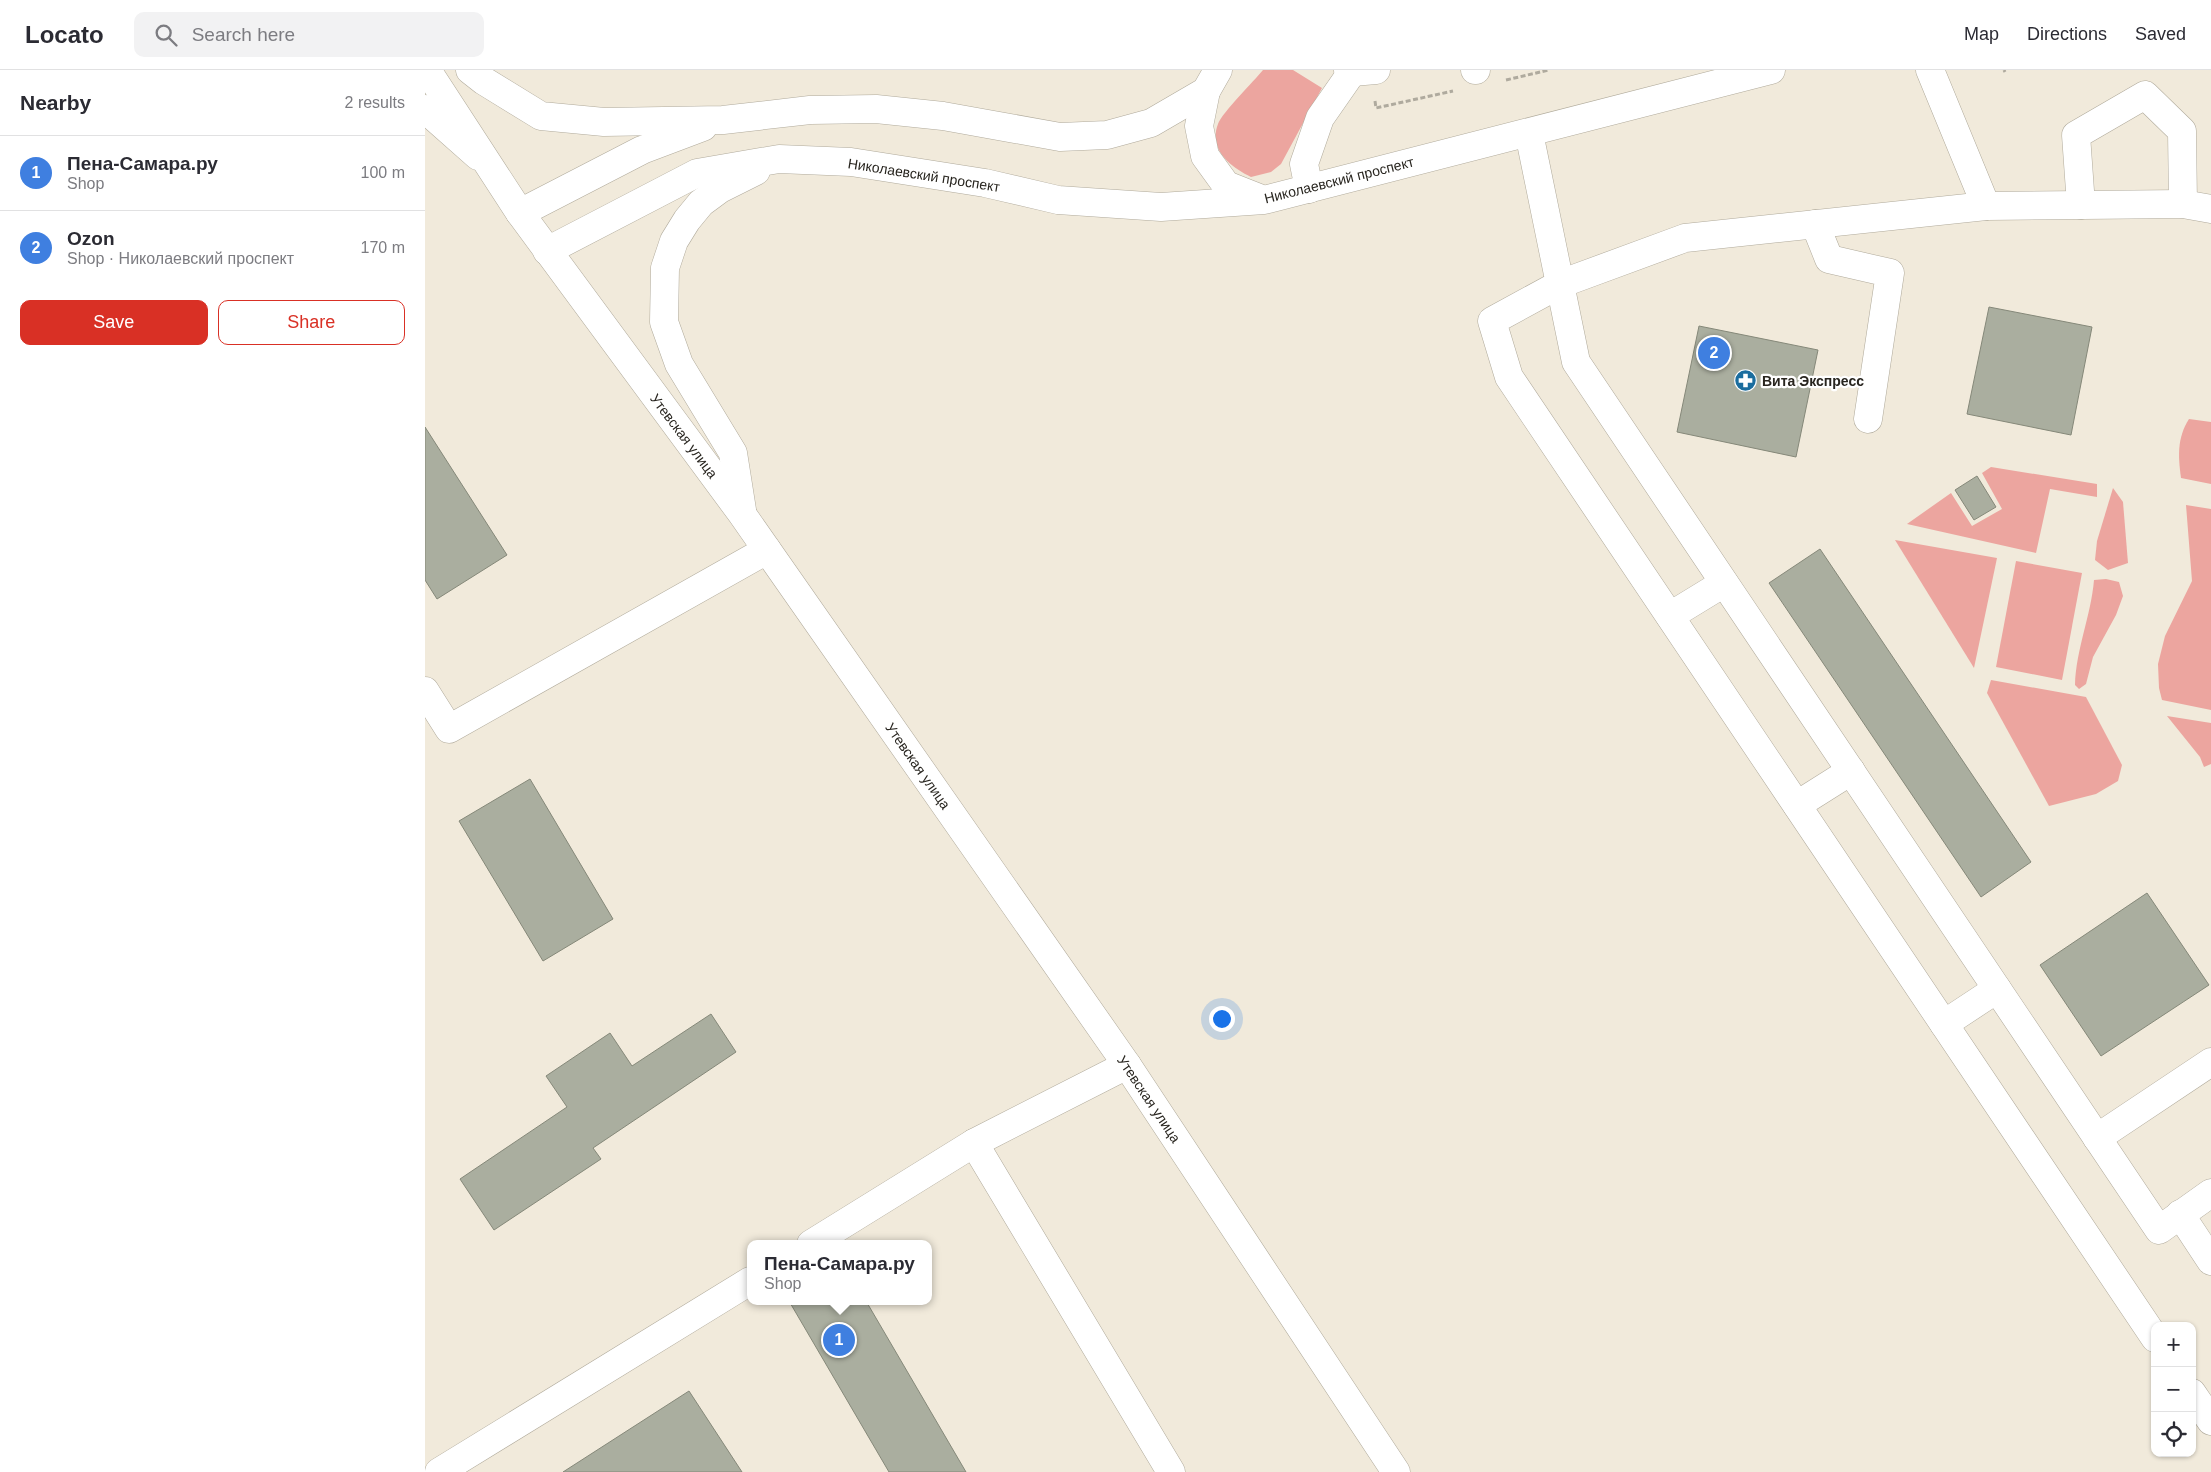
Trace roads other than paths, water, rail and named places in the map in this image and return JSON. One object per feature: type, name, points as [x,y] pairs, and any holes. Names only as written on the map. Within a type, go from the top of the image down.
[{"type":"main road","name":"Утевская улица","points":[[427,70],[520,213],[742,514],[1127,1065],[1396,1472]]},
{"type":"main road","points":[[470,70],[484,81],[541,116],[604,122],[723,120],[809,110],[876,109],[943,116],[1060,137],[1107,135],[1151,123],[1212,80]]},
{"type":"main road","points":[[1930,70],[1985,206]]},
{"type":"main road","points":[[1309,189],[1304,164],[1320,118],[1362,71]]},
{"type":"main road","name":"Николаевский проспект","points":[[547,251],[697,172],[779,159],[851,162],[985,183],[1058,200],[1161,207],[1264,200],[1760,72]]},
{"type":"main road","points":[[1212,80],[1199,126],[1205,156],[1226,185],[1264,200]]},
{"type":"main road","points":[[2081,205],[2076,135],[2145,95],[2182,130],[2183,204]]},
{"type":"main road","points":[[425,109],[488,164]]},
{"type":"main road","points":[[520,213],[642,150],[723,120]]},
{"type":"main road","points":[[1529,133],[1576,362],[2159,1230],[2211,1193]]},
{"type":"main road","points":[[742,514],[733,452],[679,364],[664,322],[665,268],[674,241],[687,220],[701,203],[720,189],[779,159]]},
{"type":"main road","points":[[2151,1332],[1509,377],[1492,321],[1560,284],[1685,238],[1985,206],[2183,204],[2211,209]]},
{"type":"main road","points":[[1815,224],[1829,259],[1890,273],[1869,419]]},
{"type":"main road","points":[[425,691],[449,729],[767,550]]},
{"type":"main road","points":[[1670,616],[1724,583]]},
{"type":"main road","points":[[1797,805],[1851,771]]},
{"type":"main road","points":[[1944,1024],[1997,989]]},
{"type":"main road","points":[[2097,1138],[2211,1062]]},
{"type":"main road","points":[[817,1240],[974,1143],[1127,1065]]},
{"type":"main road","points":[[974,1143],[1171,1472]]},
{"type":"main road","points":[[2180,1214],[2211,1261]]},
{"type":"main road","points":[[439,1472],[747,1283]]},
{"type":"main road","points":[[2196,1399],[2211,1421]]},
{"type":"place","name":"Ozon","points":[[1714,353]]},
{"type":"place","name":"Вита Экспресс","points":[[1746,381]]},
{"type":"place","name":"Пена-Самара.ру","points":[[839,1340]]}]
